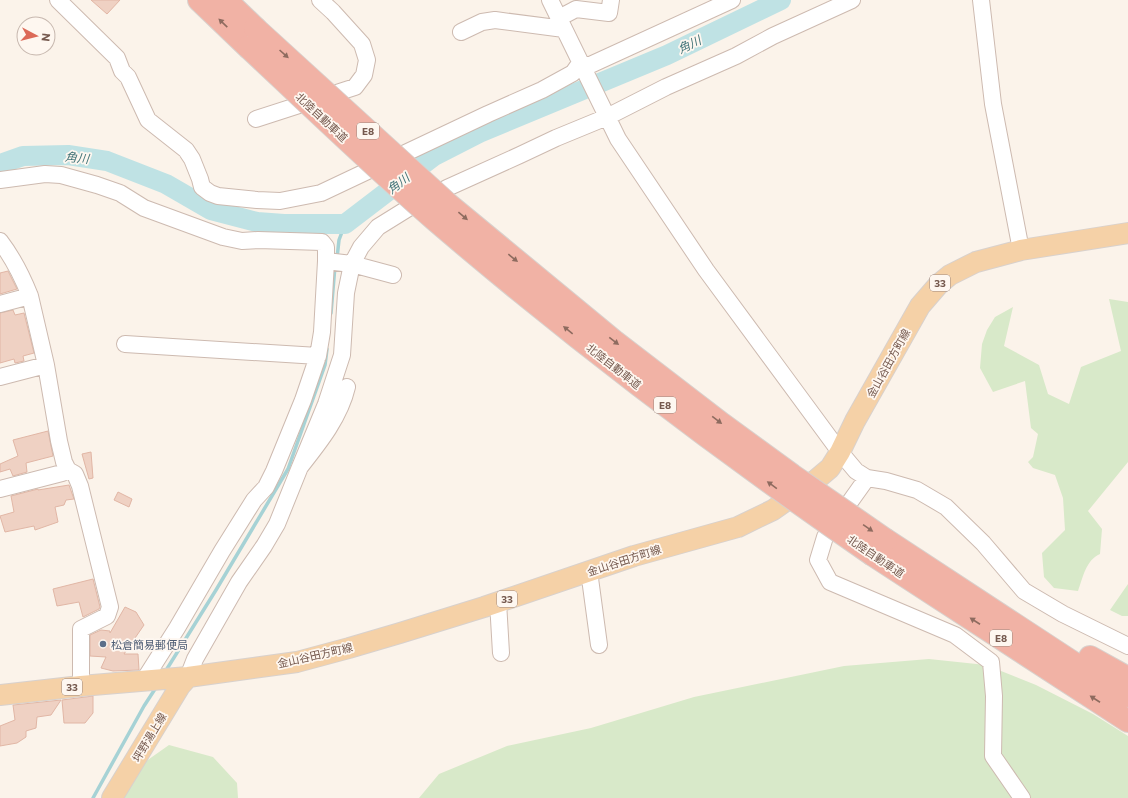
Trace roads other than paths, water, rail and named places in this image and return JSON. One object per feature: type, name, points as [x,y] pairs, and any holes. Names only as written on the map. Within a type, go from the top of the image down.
[{"type":"highway","name":"北陸自動車道","points":[[199,0],[251,37]]},
{"type":"highway","name":"北陸自動車道","points":[[226,0],[251,37],[367,160],[423,210],[600,356],[781,492],[880,548],[1128,721]]},
{"type":"highway","name":"北陸自動車道","points":[[880,548],[913,558],[1098,679],[1128,696]]},
{"type":"highway","points":[[913,558],[1128,678]]},
{"type":"main road","name":"金山谷田方町線","points":[[0,695],[186,677],[297,662],[349,648],[498,602],[634,556],[738,526],[759,518],[773,510],[830,468],[920,306],[950,275],[976,262],[1021,250],[1128,233]]},
{"type":"main road","name":"坪野湯上線","points":[[112,798],[186,677]]},
{"type":"street","points":[[58,0],[117,58],[122,71],[128,77],[148,120],[186,150],[192,159],[202,187],[210,193],[218,196],[280,201],[321,192],[542,90],[573,73],[581,64]]},
{"type":"street","points":[[256,119],[355,87],[364,76],[367,60],[362,44],[320,0]]},
{"type":"street","points":[[550,0],[618,139],[706,270],[840,452],[856,471],[867,478],[886,481],[917,490],[946,507],[983,544],[1024,590],[1063,614],[1128,646]]},
{"type":"street","points":[[461,32],[482,22],[495,20],[561,23],[576,9],[609,13],[611,0]]},
{"type":"street","points":[[581,64],[588,66],[732,0]]},
{"type":"street","points":[[186,677],[239,582],[277,524],[326,404],[342,355],[346,293],[352,264],[361,247],[378,227],[407,209],[448,188],[736,56],[773,36],[852,0]]},
{"type":"street","points":[[981,0],[993,104],[1021,250]]},
{"type":"street","points":[[0,180],[45,174],[61,175],[120,193],[144,208],[223,237],[242,241],[264,240],[322,242],[326,247],[322,332],[318,356],[290,434],[266,487],[254,500],[144,680]]},
{"type":"street","points":[[0,241],[11,255],[21,273],[30,296],[46,365],[64,462],[68,470],[75,474],[80,486],[110,607],[107,616],[81,629],[81,686]]},
{"type":"street","points":[[326,261],[352,264],[392,276]]},
{"type":"street","points":[[0,304],[30,296]]},
{"type":"street","points":[[125,344],[318,356]]},
{"type":"street","points":[[0,378],[46,365]]},
{"type":"street","points":[[300,467],[314,450],[331,424],[344,398],[347,387]]},
{"type":"street","points":[[0,489],[62,473],[68,470]]},
{"type":"street","points":[[867,478],[826,537],[818,560],[830,582],[955,635],[990,662],[994,696],[994,756],[1022,798]]},
{"type":"street","points":[[589,571],[598,645]]},
{"type":"street","points":[[498,602],[501,653]]},
{"type":"waterway","name":"角川","points":[[0,164],[23,156],[68,155],[107,161],[166,184],[211,210],[257,222],[284,224],[345,224],[434,156],[479,133],[667,55],[781,0]]},
{"type":"waterway","points":[[337,258],[339,240],[345,224]]},
{"type":"waterway","points":[[331,313],[335,266]]},
{"type":"waterway","points":[[165,672],[288,469],[325,365],[327,349]]},
{"type":"waterway","points":[[93,798],[144,706],[157,686]]},
{"type":"place","name":"松倉簡易郵便局","points":[[103,644]]}]
